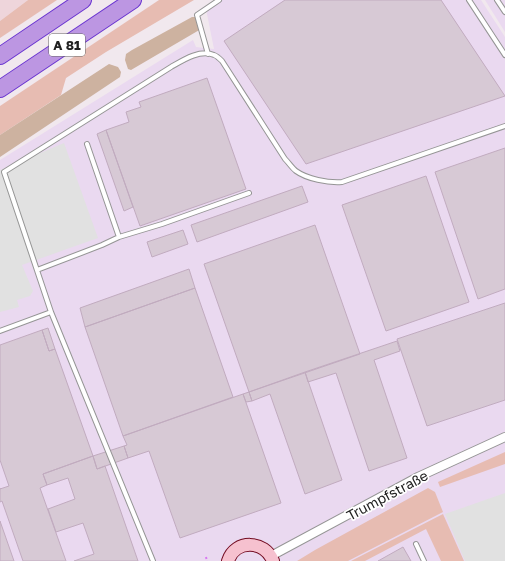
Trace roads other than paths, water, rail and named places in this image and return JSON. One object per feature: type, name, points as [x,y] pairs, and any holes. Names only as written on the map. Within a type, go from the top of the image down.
[{"type":"highway","name":"A 81","points":[[0,56],[83,0]]},
{"type":"highway","name":"A 81","points":[[0,89],[133,0]]},
{"type":"street","name":"Trumpfstraße","points":[[272,559],[418,477],[505,437]]},
{"type":"street","points":[[228,561],[235,550],[250,544],[266,550],[272,559]]},
{"type":"lane","points":[[208,54],[197,15],[219,0]]},
{"type":"lane","points":[[469,0],[505,55]]},
{"type":"lane","points":[[497,0],[505,12]]},
{"type":"lane","points":[[153,561],[51,312],[4,172],[171,67],[196,55],[205,53],[215,56],[222,61],[285,159],[294,170],[303,175],[328,182],[335,183],[349,180],[505,126]]},
{"type":"lane","points":[[87,144],[119,237]]},
{"type":"lane","points":[[37,270],[119,237],[162,224],[249,193]]},
{"type":"lane","points":[[0,331],[51,312]]},
{"type":"lane","points":[[416,544],[424,561]]}]
